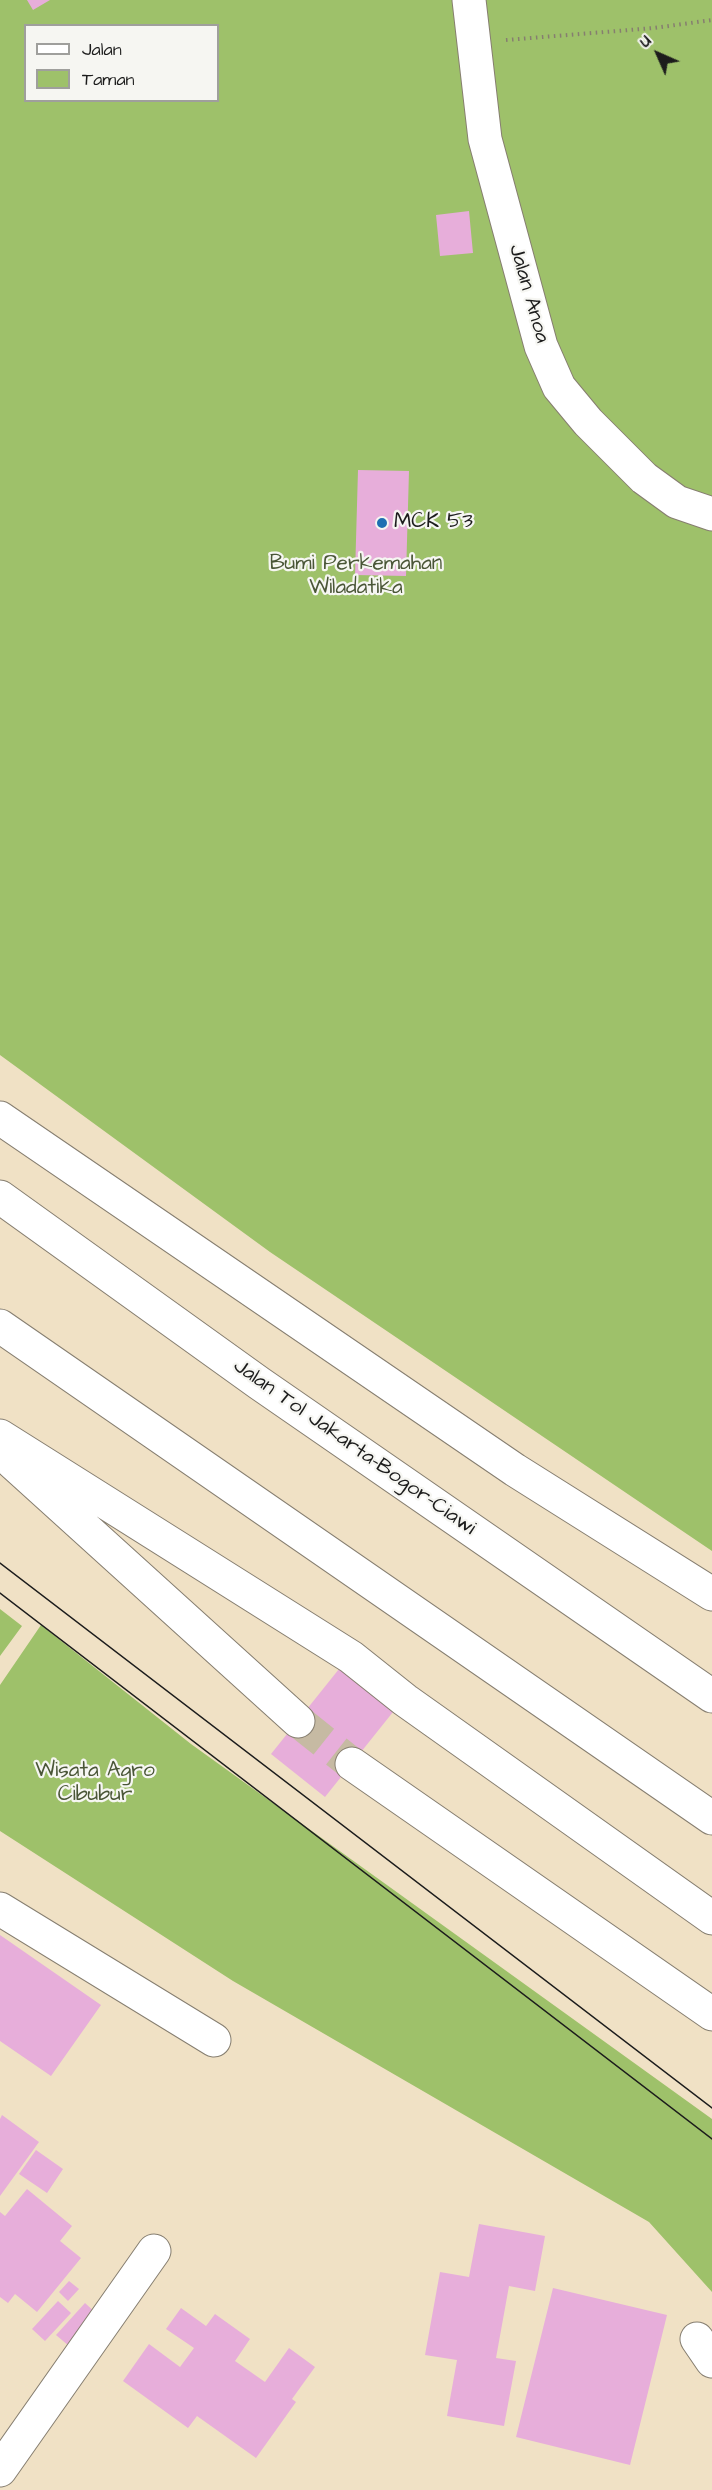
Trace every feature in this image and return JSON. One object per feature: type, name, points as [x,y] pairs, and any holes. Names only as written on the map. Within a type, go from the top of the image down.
[{"type":"main road","name":"Jalan Anoa","points":[[469,0],[485,139],[541,346],[559,387],[588,422],[644,478],[677,502],[712,514]]},
{"type":"main road","points":[[0,1118],[515,1470],[712,1594]]},
{"type":"main road","name":"Jalan Tol Jakarta–Bogor–Ciawi","points":[[0,1197],[259,1383],[712,1696]]},
{"type":"main road","points":[[0,1326],[712,1818]]},
{"type":"main road","points":[[0,1437],[351,1657],[405,1700],[712,1918]]},
{"type":"main road","points":[[0,1451],[298,1721]]},
{"type":"main road","points":[[352,1764],[712,2014]]},
{"type":"main road","points":[[0,1909],[214,2040]]},
{"type":"main road","points":[[0,2470],[154,2251]]},
{"type":"path","points":[[473,42],[654,28],[712,20]]},
{"type":"green space","name":"Bumi Perkemahan Wiladatika","points":[[0,0],[712,0],[712,1551],[270,1252],[0,1055]]},
{"type":"green space","points":[[0,1609],[22,1626],[0,1656]]},
{"type":"green space","name":"Wisata Agro Cibubur","points":[[41,1625],[191,1744],[712,2119],[712,2292],[649,2222],[233,1981],[0,1831],[0,1685]]},
{"type":"building","points":[[27,0],[50,0],[33,10]]},
{"type":"building","points":[[469,211],[473,253],[440,256],[436,215]]},
{"type":"building","name":"MCK 53","points":[[358,470],[409,471],[406,576],[355,575]]},
{"type":"building","points":[[343,1664],[397,1707],[325,1797],[271,1754]]},
{"type":"building","points":[[0,1935],[101,2005],[51,2076],[0,2041]]},
{"type":"building","points":[[2,2115],[39,2142],[0,2196],[0,2119]]},
{"type":"building","points":[[36,2150],[63,2169],[47,2193],[19,2174]]},
{"type":"building","points":[[27,2189],[72,2226],[60,2241],[81,2258],[37,2312],[15,2294],[8,2303],[0,2297],[0,2212],[5,2216]]},
{"type":"building","points":[[479,2224],[545,2236],[535,2291],[509,2286],[496,2358],[516,2361],[504,2426],[447,2416],[457,2360],[425,2355],[440,2272],[469,2277]]},
{"type":"building","points":[[69,2281],[79,2289],[68,2301],[59,2292]]},
{"type":"building","points":[[553,2288],[667,2315],[630,2465],[516,2437]]},
{"type":"building","points":[[58,2301],[71,2313],[45,2341],[32,2329]]},
{"type":"building","points":[[85,2303],[98,2315],[69,2346],[56,2335]]},
{"type":"building","points":[[181,2308],[206,2326],[215,2314],[250,2339],[235,2361],[265,2382],[289,2348],[315,2367],[292,2399],[296,2402],[256,2458],[197,2416],[188,2428],[123,2381],[149,2344],[180,2367],[194,2348],[166,2329]]},
{"type":"tunnel","points":[[298,1721],[352,1764]]},
{"type":"tram line","points":[[0,1563],[712,2108]]},
{"type":"tram line","points":[[0,1593],[712,2139]]},
{"type":"place","name":"MCK 53","points":[[382,523]]}]
